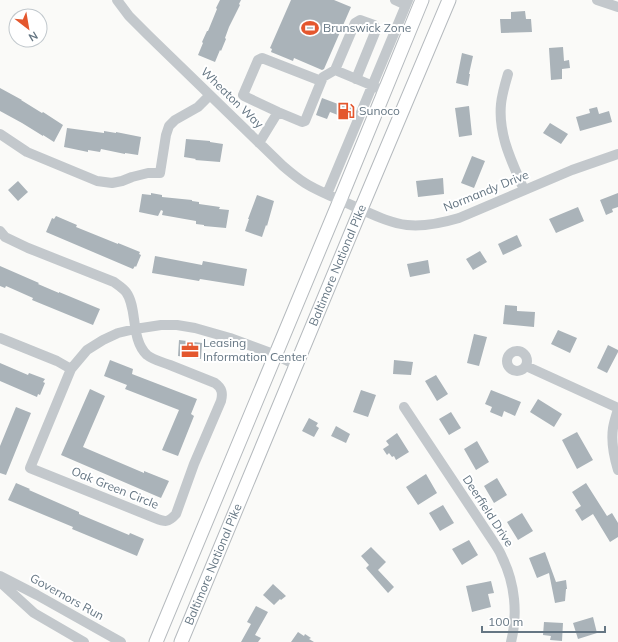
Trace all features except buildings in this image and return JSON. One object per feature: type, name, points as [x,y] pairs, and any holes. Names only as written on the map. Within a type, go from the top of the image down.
[{"type":"main road","name":"Baltimore National Pike","points":[[156,642],[422,0]]},
{"type":"main road","name":"Baltimore National Pike","points":[[181,642],[449,0]]},
{"type":"street","name":"Wheaton Way","points":[[117,0],[129,16],[259,143],[307,184],[340,200]]},
{"type":"street","points":[[327,194],[407,2],[394,0]]},
{"type":"street","points":[[597,0],[618,7]]},
{"type":"street","points":[[321,81],[260,58],[243,95],[278,112],[302,122],[305,121],[321,81],[323,76],[334,70],[355,23],[360,20],[374,25],[376,30],[356,79]]},
{"type":"street","points":[[334,70],[385,91]]},
{"type":"street","points":[[508,74],[501,103],[501,130],[505,144],[524,190]]},
{"type":"street","points":[[0,134],[27,152],[97,181],[112,183],[132,177],[160,173],[166,135],[169,126],[175,120],[198,107],[210,95]]},
{"type":"street","points":[[259,143],[278,112]]},
{"type":"street","name":"Normandy Drive","points":[[340,200],[392,222],[419,226],[432,225],[458,218],[572,170],[618,154]]},
{"type":"street","points":[[0,231],[5,237],[28,248],[114,282],[120,286],[126,292],[129,299],[135,329]]},
{"type":"street","name":"Oak Green Circle","points":[[135,329],[140,345],[148,355],[158,361],[219,385],[223,395],[194,464],[176,514],[172,518],[163,522],[30,468],[71,369],[87,350],[118,333],[135,329],[161,325],[177,325],[195,328],[230,338],[276,355],[296,365]]},
{"type":"street","points":[[0,338],[57,361],[71,369]]},
{"type":"street","points":[[526,366],[618,409],[613,429],[613,447],[615,462],[618,470]]},
{"type":"street","name":"Deerfield Drive","points":[[404,407],[503,557],[514,592],[515,616],[511,642]]},
{"type":"street","name":"Governors Run","points":[[0,576],[121,642]]},
{"type":"street","name":"Governors Run","points":[[0,582],[34,613],[84,642]]},
{"type":"place","name":"Brunswick Zone","points":[[310,28]]},
{"type":"place","name":"Sunoco","points":[[346,111]]},
{"type":"place","name":"Leasing Information Center","points":[[190,350]]}]
